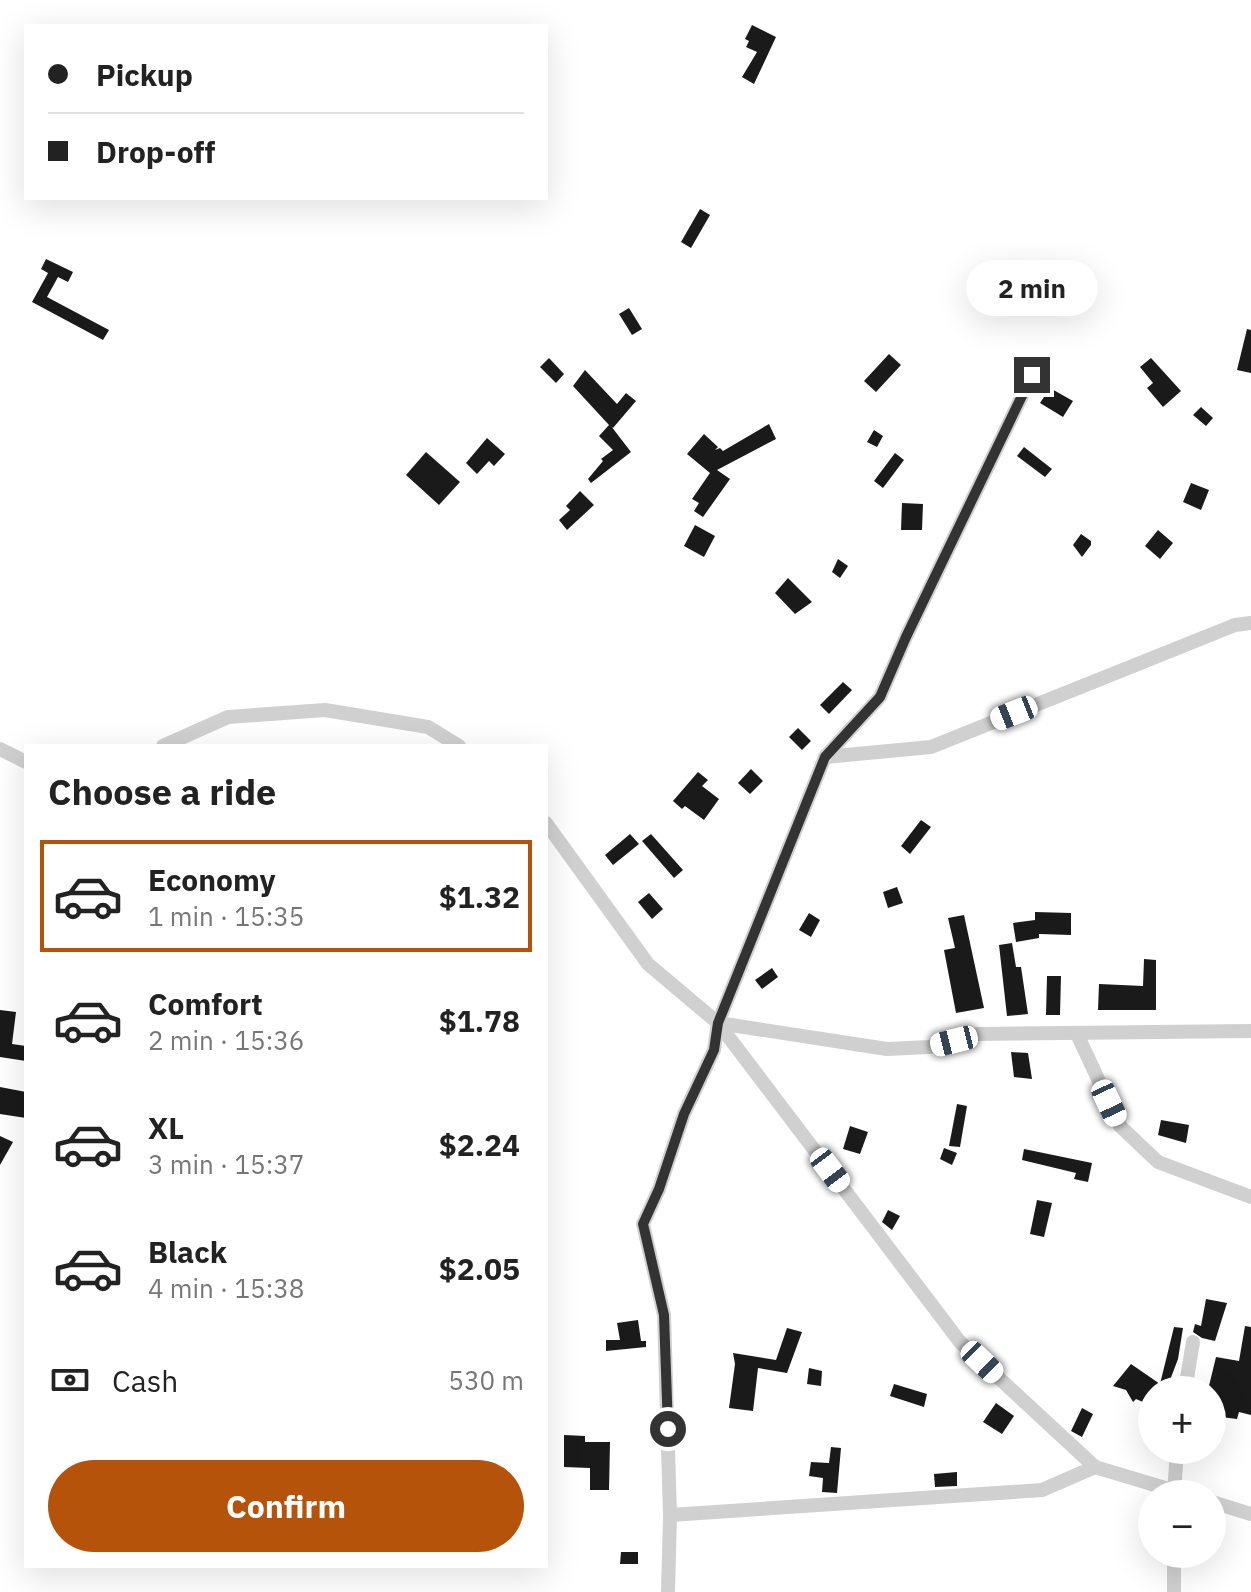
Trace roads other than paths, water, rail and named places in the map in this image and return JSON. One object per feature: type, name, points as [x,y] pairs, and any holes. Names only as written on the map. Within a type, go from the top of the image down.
[{"type":"street","points":[[668,1592],[670,1515],[664,1315],[643,1224],[659,1189],[684,1114],[714,1050],[718,1023],[825,757],[880,697],[1032,375]]},
{"type":"street","points":[[825,757],[931,747],[1235,625],[1251,623]]},
{"type":"street","points":[[167,744],[228,717],[325,710],[428,727],[456,744]]},
{"type":"street","points":[[0,749],[24,761]]},
{"type":"street","points":[[548,826],[648,964],[718,1023],[960,1342],[1095,1467],[1138,1480]]},
{"type":"street","points":[[718,1023],[887,1049],[929,1047],[978,1034],[1251,1031]]},
{"type":"street","points":[[1077,1034],[1120,1126],[1129,1135],[1158,1162],[1251,1197]]},
{"type":"street","points":[[1187,1376],[1193,1342]]},
{"type":"street","points":[[670,1515],[1042,1490],[1095,1467]]},
{"type":"street","points":[[1226,1506],[1251,1514]]},
{"type":"street","points":[[1174,1568],[1174,1592]]}]
